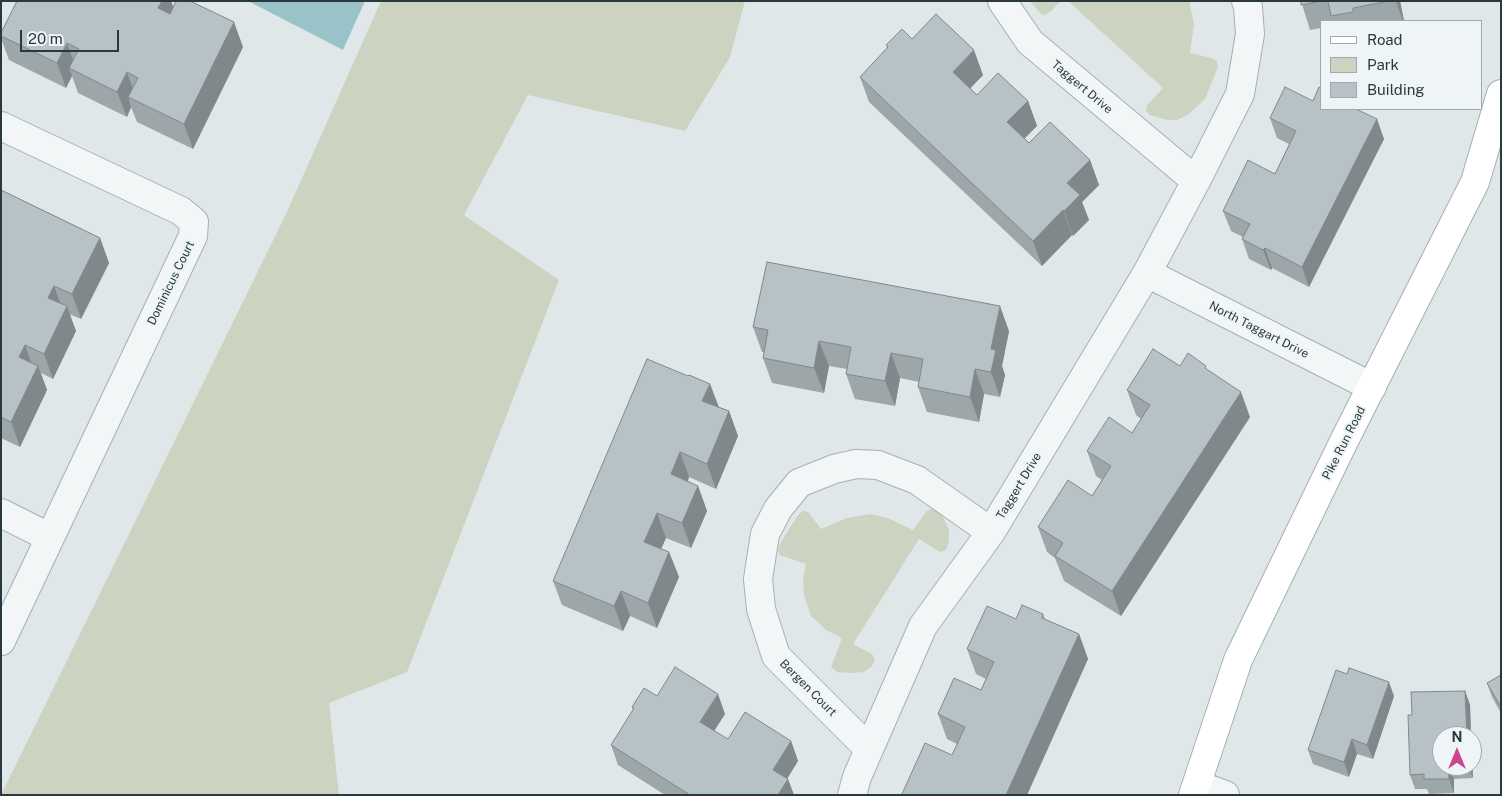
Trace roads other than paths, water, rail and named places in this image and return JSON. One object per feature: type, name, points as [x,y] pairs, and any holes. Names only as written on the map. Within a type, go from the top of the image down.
[{"type":"street","name":"Taggert Drive","points":[[1002,1],[1030,42],[1196,182]]},
{"type":"street","name":"Taggert Drive","points":[[852,795],[856,777],[923,626],[991,532],[1146,273],[1196,182],[1240,94],[1250,34],[1246,1]]},
{"type":"street","name":"Pike Run Road","points":[[1195,790],[1238,660],[1475,182],[1501,94]]},
{"type":"street","name":"Dominicus Court","points":[[1,126],[181,211],[194,222],[193,236],[1,641]]},
{"type":"street","name":"North Taggart Drive","points":[[1146,273],[1372,387]]},
{"type":"street","name":"Bergen Court","points":[[869,749],[776,656],[761,609],[758,579],[765,534],[778,509],[799,483],[834,469],[856,464],[878,465],[917,480],[991,532]]},
{"type":"street","points":[[1,513],[49,537]]},
{"type":"street","points":[[1195,790],[1225,795]]},
{"type":"water","points":[[248,1],[365,1],[343,50]]}]
